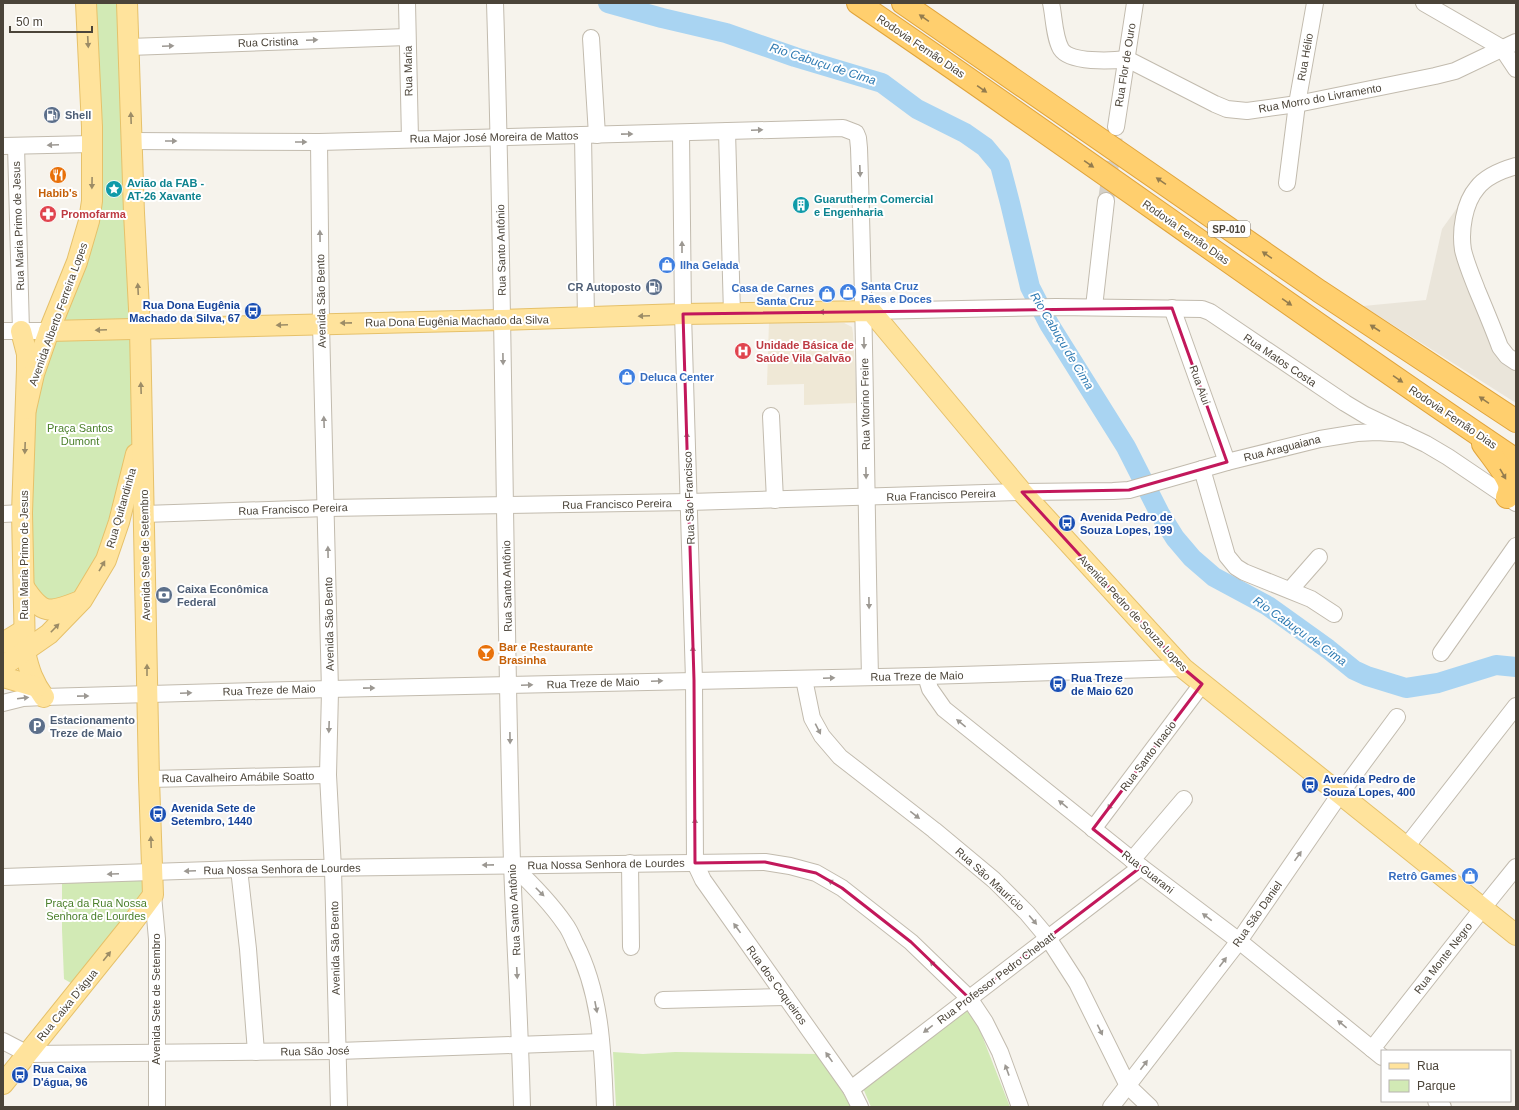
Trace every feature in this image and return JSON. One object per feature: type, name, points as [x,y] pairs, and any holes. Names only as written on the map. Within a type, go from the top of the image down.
[{"type":"highway","name":"Rodovia Fernão Dias","points":[[858,3],[955,69],[1171,222],[1516,460]]},
{"type":"highway","name":"SP-010","points":[[903,3],[1319,291],[1516,421]]},
{"type":"highway","points":[[1472,431],[1499,466],[1509,484],[1512,500]]},
{"type":"main road","name":"Avenida Alberto Ferreira Lopes","points":[[26,409],[34,374],[49,331],[77,262],[89,221],[92,201],[92,144],[86,3]]},
{"type":"main road","name":"Avenida Sete de Setembro","points":[[128,3],[140,328],[149,779],[153,895]]},
{"type":"main road","name":"Rua Dona Eugênia Machado da Silva","points":[[49,331],[586,318],[683,314],[868,311]]},
{"type":"main road","name":"Avenida Pedro de Souza Lopes","points":[[868,311],[1022,492],[1183,668],[1516,935]]},
{"type":"main road","points":[[12,331],[27,354],[26,409]]},
{"type":"main road","name":"Rua Maria Primo de Jesus","points":[[26,409],[13,513],[24,587],[25,652],[30,672],[41,692]]},
{"type":"main road","name":"Rua Quitandinha","points":[[3,666],[49,634],[82,600],[106,560],[119,522],[142,427]]},
{"type":"main road","points":[[24,587],[34,602],[40,607],[48,609],[58,610],[82,600]]},
{"type":"main road","points":[[3,643],[24,630]]},
{"type":"main road","points":[[3,677],[41,692]]},
{"type":"main road","name":"Rua Caixa D'água","points":[[3,1084],[130,926],[153,895]]},
{"type":"street","name":"Rua Maria","points":[[407,3],[410,139]]},
{"type":"street","name":"Rua Santo Antônio","points":[[495,3],[499,137],[512,865],[521,1045],[522,1107]]},
{"type":"street","points":[[1050,3],[1058,42],[1063,52],[1075,58],[1111,61],[1127,60]]},
{"type":"street","name":"Rua Flor de Ouro","points":[[1116,127],[1127,60],[1134,3]]},
{"type":"street","name":"Rua Hélio","points":[[1287,183],[1297,104],[1315,3]]},
{"type":"street","points":[[1424,3],[1509,45],[1516,69]]},
{"type":"street","name":"Rua Cristina","points":[[129,47],[407,37]]},
{"type":"street","points":[[586,318],[591,38]]},
{"type":"street","name":"Rua Morro do Livramento","points":[[1127,60],[1227,109],[1247,111],[1297,104],[1434,76],[1455,70],[1509,45]]},
{"type":"street","name":"Rua Major José Moreira de Mattos","points":[[132,141],[319,142],[843,128],[856,132]]},
{"type":"street","points":[[727,131],[732,314]]},
{"type":"street","name":"Rua Vitorino Freire","points":[[856,132],[859,148],[868,311],[866,497],[870,677]]},
{"type":"street","name":"Rua São Francisco","points":[[681,133],[683,314],[694,680],[695,863]]},
{"type":"street","name":"Avenida São Bento","points":[[319,142],[321,324],[327,508],[330,688],[328,775],[333,869],[339,1107]]},
{"type":"street","points":[[10,146],[92,144]]},
{"type":"street","name":"Rua Maria Primo de Jesus","points":[[10,146],[12,331]]},
{"type":"street","points":[[1516,166],[1502,170],[1477,188],[1468,206],[1463,232],[1463,249],[1469,269],[1500,347],[1507,356],[1516,362]]},
{"type":"street","points":[[1094,307],[1106,200]]},
{"type":"street","name":"Rua Dona Eugênia Machado da Silva","points":[[868,311],[1019,308]]},
{"type":"street","name":"Rua Matos Costa","points":[[1019,308],[1172,308],[1202,309],[1210,312],[1344,403],[1448,457],[1512,500]]},
{"type":"street","name":"Rua Aiui","points":[[1172,308],[1227,462]]},
{"type":"street","points":[[12,331],[49,331]]},
{"type":"street","points":[[771,416],[774,500]]},
{"type":"street","name":"Rua Araguaiana","points":[[1161,482],[1227,462],[1340,435],[1377,432],[1406,434]]},
{"type":"street","points":[[1202,469],[1223,547],[1231,562],[1244,572],[1311,599],[1334,614]]},
{"type":"street","name":"Rua Francisco Pereira","points":[[144,514],[327,508],[774,500],[1022,492],[1106,492],[1129,490],[1161,482]]},
{"type":"street","points":[[1441,653],[1516,546]]},
{"type":"street","points":[[1290,590],[1319,557]]},
{"type":"street","name":"Rua Treze de Maio","points":[[3,703],[41,692],[148,694],[330,688],[926,676],[1183,668]]},
{"type":"street","name":"Rua Guarani","points":[[926,676],[930,689],[944,709],[1136,863],[1239,941],[1377,1053]]},
{"type":"street","name":"Rua São Maurício","points":[[804,679],[812,718],[822,736],[840,757],[934,830],[994,880],[1028,913],[1048,938],[1077,983],[1128,1086],[1150,1107]]},
{"type":"street","name":"Rua Santo Inacio","points":[[1093,829],[1202,684]]},
{"type":"street","points":[[1406,847],[1516,706]]},
{"type":"street","name":"Rua São Daniel","points":[[1111,1107],[1239,941],[1340,794],[1397,717]]},
{"type":"street","name":"Rua Cavalheiro Amábile Soatto","points":[[149,779],[328,775]]},
{"type":"street","name":"Rua Professor Pedro Chebatt","points":[[851,1089],[1048,938],[1136,863],[1184,799]]},
{"type":"street","name":"Rua Nossa Senhora de Lourdes","points":[[3,877],[239,869],[333,869],[630,863],[765,862],[790,866],[816,873],[842,888],[911,942],[968,998],[985,1022],[1000,1052],[1020,1107]]},
{"type":"street","points":[[630,863],[631,947]]},
{"type":"street","name":"Rua dos Coqueiros","points":[[695,863],[703,880],[851,1089],[860,1107]]},
{"type":"street","points":[[512,865],[546,898],[566,925],[579,951],[591,981],[598,1016],[604,1066],[605,1107]]},
{"type":"street","name":"Rua Monte Negro","points":[[1377,1053],[1482,909],[1516,867]]},
{"type":"street","points":[[239,869],[248,949],[256,1052]]},
{"type":"street","name":"Avenida Sete de Setembro","points":[[153,895],[157,939],[157,1107]]},
{"type":"street","points":[[130,926],[145,931],[157,939]]},
{"type":"street","points":[[663,1000],[786,997]]},
{"type":"street","points":[[3,1041],[28,1054]]},
{"type":"street","name":"Rua São José","points":[[28,1054],[338,1051],[601,1042]]},
{"type":"highlighted area","points":[[1172,308],[1227,462],[1129,490],[1022,492],[1183,668],[1202,684],[1093,829],[1141,867],[969,998],[911,942],[842,888],[816,873],[765,862],[695,863],[694,680],[683,314]]},
{"type":"shaded area","points":[[1468,206],[1465,267],[1499,354],[1513,369],[1516,369],[1516,403],[1363,306],[1426,300],[1442,229],[1457,208]]},
{"type":"shaded area","points":[[769,321],[844,323],[852,327],[857,403],[804,405],[804,384],[767,385]]},
{"type":"green space","name":"Praça Santos Dumont","points":[[93,3],[124,3],[133,440],[110,528],[86,582],[69,599],[48,606],[31,587],[28,415],[96,212]]},
{"type":"green space","name":"Praça da Rua Nossa Senhora de Lourdes","points":[[146,874],[147,898],[78,987],[64,979],[62,877]]},
{"type":"green space","points":[[970,1005],[1010,1107],[871,1107],[863,1088]]},
{"type":"green space","points":[[613,1052],[643,1054],[675,1052],[818,1054],[852,1107],[616,1107]]},
{"type":"waterway","name":"Rio Cabuçu de Cima","points":[[608,3],[662,18],[726,33],[795,57],[882,83],[917,109],[965,133],[985,147],[1000,165],[1030,287],[1049,324],[1126,447],[1160,514],[1175,538],[1192,558],[1214,577],[1268,606],[1328,649],[1354,670],[1367,676],[1406,688],[1438,683],[1496,665],[1516,667]]},
{"type":"tunnel","points":[[1106,201],[1116,127]]},
{"type":"place","name":"Shell","points":[[52,115]]},
{"type":"place","name":"Habib's","points":[[58,175]]},
{"type":"place","name":"Avião da FAB - AT-26 Xavante","points":[[114,189]]},
{"type":"place","name":"Guarutherm Comercial e Engenharia","points":[[801,205]]},
{"type":"place","name":"Promofarma","points":[[48,214]]},
{"type":"place","name":"Ilha Gelada","points":[[667,265]]},
{"type":"place","name":"CR Autoposto","points":[[654,287]]},
{"type":"place","name":"Santa Cruz Pães e Doces","points":[[848,292]]},
{"type":"place","name":"Casa de Carnes Santa Cruz","points":[[827,294]]},
{"type":"place","name":"Rua Dona Eugênia Machado da Silva, 67","points":[[253,311]]},
{"type":"place","name":"Unidade Básica de Saúde Vila Galvão","points":[[743,351]]},
{"type":"place","name":"Deluca Center","points":[[627,377]]},
{"type":"place","name":"Avenida Pedro de Souza Lopes, 199","points":[[1067,523]]},
{"type":"place","name":"Caixa Econômica Federal","points":[[164,595]]},
{"type":"place","name":"Bar e Restaurante Brasinha","points":[[486,653]]},
{"type":"place","name":"Rua Treze de Maio 620","points":[[1058,684]]},
{"type":"place","name":"Estacionamento Treze de Maio","points":[[37,726]]},
{"type":"place","name":"Avenida Pedro de Souza Lopes, 400","points":[[1310,785]]},
{"type":"place","name":"Avenida Sete de Setembro, 1440","points":[[158,814]]},
{"type":"place","name":"Retrô Games","points":[[1470,876]]},
{"type":"place","name":"Rua Caixa D'água, 96","points":[[20,1075]]}]
